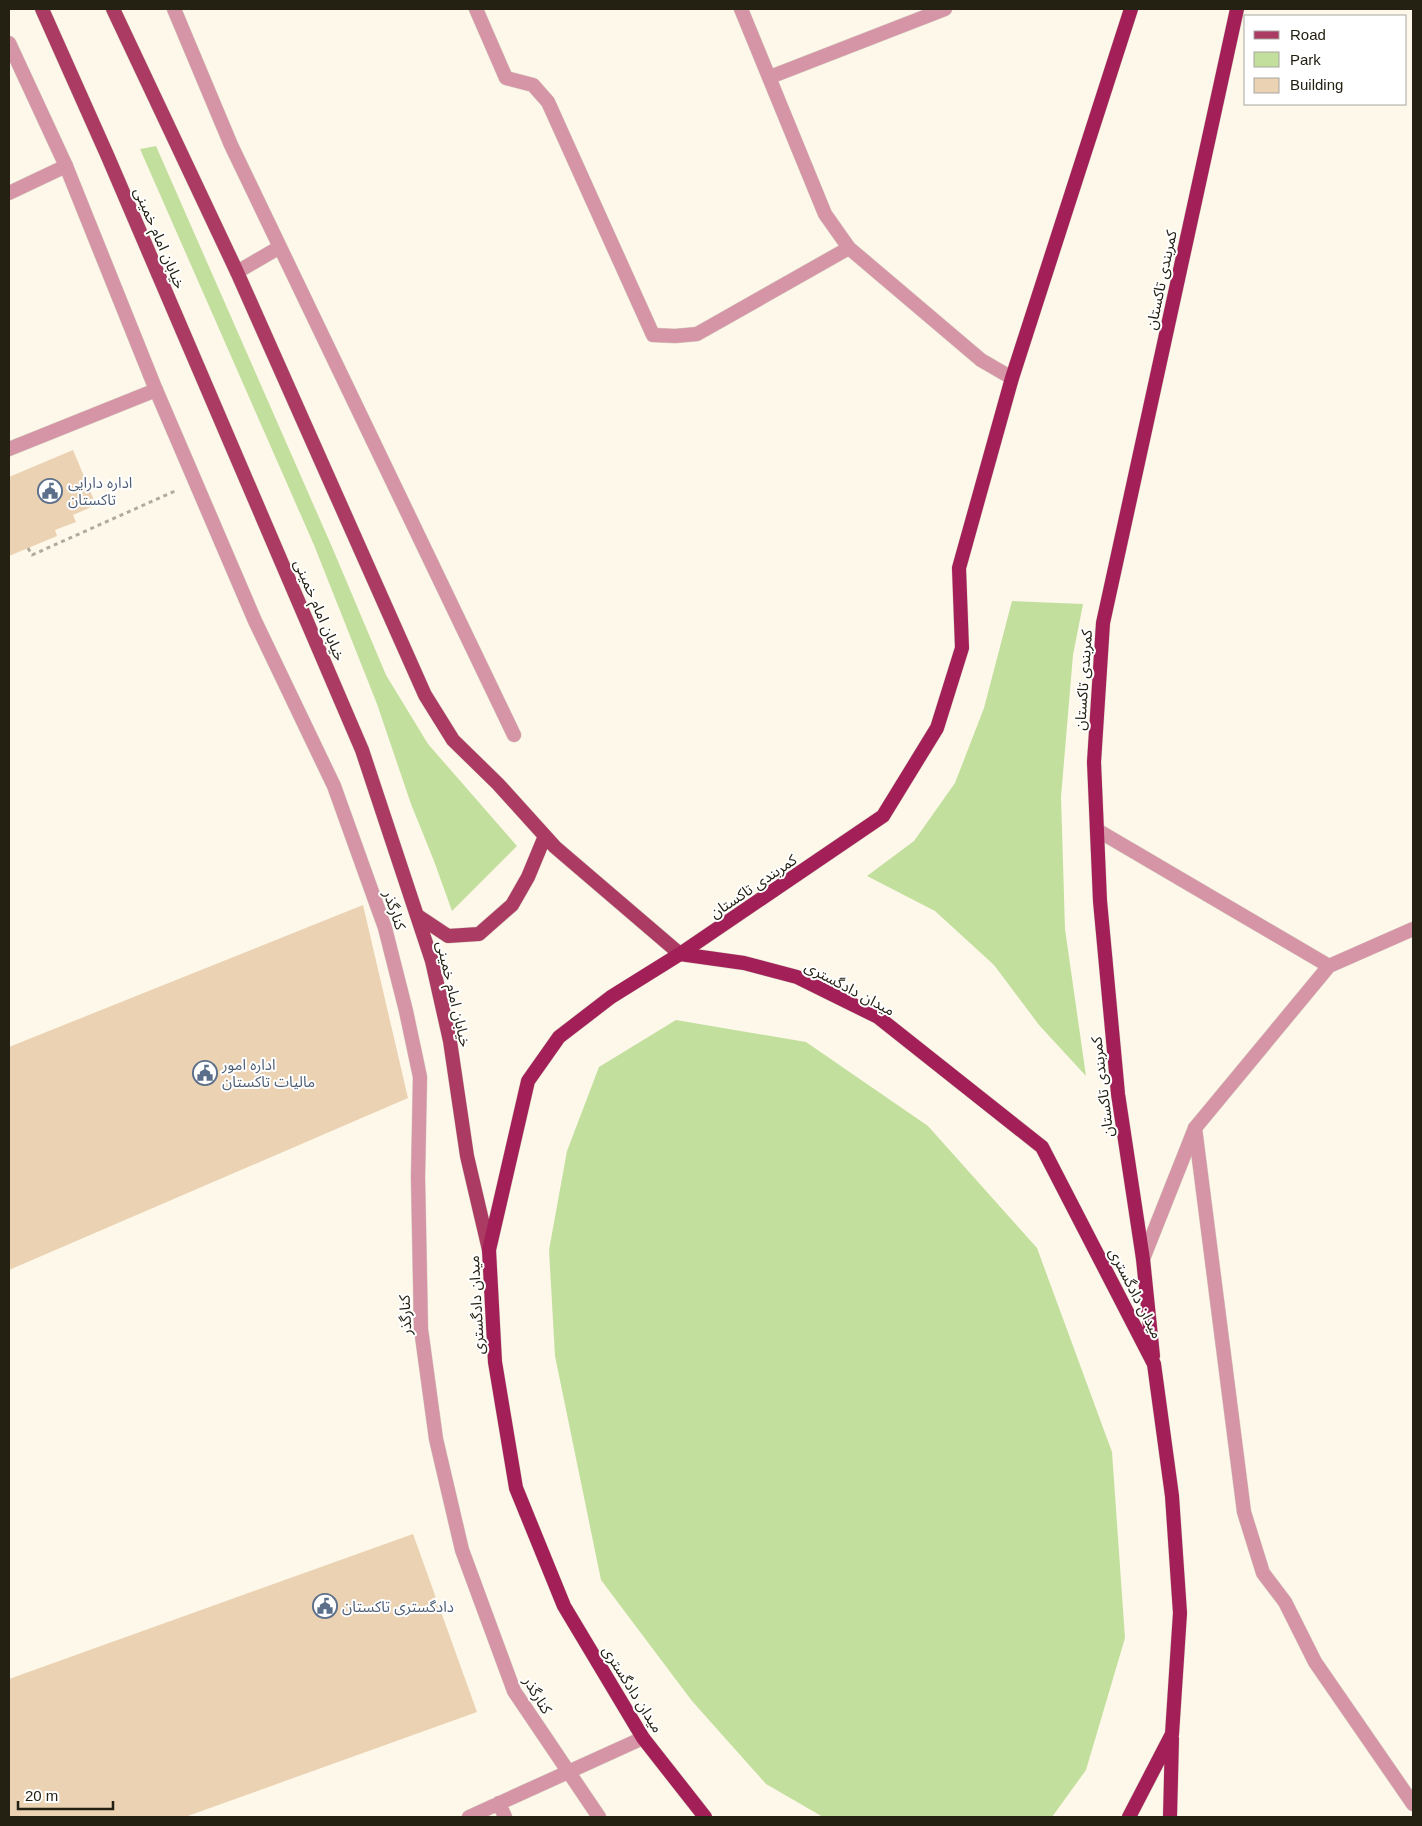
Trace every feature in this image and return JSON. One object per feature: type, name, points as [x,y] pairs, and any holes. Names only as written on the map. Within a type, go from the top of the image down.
[{"type":"highway","name":"کمربندی تاکستان","points":[[680,954],[883,816],[937,728],[962,648],[959,568],[1012,378],[1131,9]]},
{"type":"highway","name":"کمربندی تاکستان","points":[[1154,1364],[1143,1258],[1118,1094],[1100,900],[1094,762],[1103,623],[1237,9]]},
{"type":"highway","name":"میدان دادگستری","points":[[705,1817],[643,1738],[564,1606],[516,1488],[495,1362],[489,1250],[528,1081],[559,1036],[611,997],[680,954],[744,963],[797,977],[878,1017],[1042,1146],[1154,1364],[1172,1496],[1180,1613],[1172,1734],[1128,1817]]},
{"type":"highway","points":[[1170,1817],[1172,1734]]},
{"type":"main road","name":"خیابان امام خمینی","points":[[42,9],[108,157],[362,750],[432,961],[450,1041],[467,1156],[489,1250]]},
{"type":"main road","points":[[113,9],[237,272],[425,695],[453,740],[498,784],[545,836],[563,854],[680,954]]},
{"type":"main road","points":[[418,916],[448,936],[479,934],[512,905],[528,876],[545,836]]},
{"type":"street","points":[[174,9],[231,146],[514,735]]},
{"type":"street","points":[[476,9],[506,78],[533,85],[548,102],[652,335],[697,334],[849,248]]},
{"type":"street","points":[[741,9],[825,214],[849,248],[981,360],[1012,378]]},
{"type":"street","points":[[770,77],[945,9]]},
{"type":"street","name":"کنارگذر","points":[[9,43],[66,166],[156,390],[255,621],[334,786],[385,928],[420,1077],[418,1177],[421,1329],[436,1439],[462,1550],[514,1691],[599,1817]]},
{"type":"street","points":[[9,193],[66,166]]},
{"type":"street","points":[[237,272],[280,247]]},
{"type":"street","points":[[9,449],[156,390]]},
{"type":"street","points":[[1097,830],[1329,966]]},
{"type":"street","points":[[1143,1258],[1195,1128],[1329,966],[1413,930]]},
{"type":"street","points":[[1195,1128],[1244,1512],[1263,1573],[1285,1602],[1315,1662],[1413,1804]]},
{"type":"street","points":[[469,1817],[643,1738]]},
{"type":"street","points":[[499,1803],[505,1817]]},
{"type":"path","points":[[28,548],[32,555],[187,486],[198,488]]},
{"type":"green space","points":[[156,146],[332,547],[386,675],[428,744],[517,846],[452,911],[411,804],[377,704],[314,545],[140,149]]},
{"type":"green space","points":[[1012,601],[1083,604],[1073,655],[1061,797],[1065,929],[1086,1076],[1039,1025],[994,965],[935,911],[867,876],[914,841],[955,783],[984,708]]},
{"type":"green space","points":[[676,1020],[806,1042],[928,1126],[1037,1248],[1112,1452],[1125,1638],[1086,1770],[1052,1817],[823,1817],[766,1784],[692,1701],[601,1580],[555,1356],[549,1250],[567,1151],[599,1067]]},
{"type":"building","name":"اداره دارایی تاکستان","points":[[73,450],[96,505],[73,515],[76,522],[55,530],[57,536],[9,556],[9,477]]},
{"type":"building","name":"اداره امور مالیات تاکستان","points":[[363,905],[408,1098],[9,1270],[9,1047]]},
{"type":"building","name":"دادگستری تاکستان","points":[[413,1534],[477,1712],[185,1817],[9,1817],[9,1679]]},
{"type":"place","name":"اداره دارایی تاکستان","points":[[50,491]]},
{"type":"place","name":"اداره امور مالیات تاکستان","points":[[205,1073]]},
{"type":"place","name":"دادگستری تاکستان","points":[[325,1606]]}]
